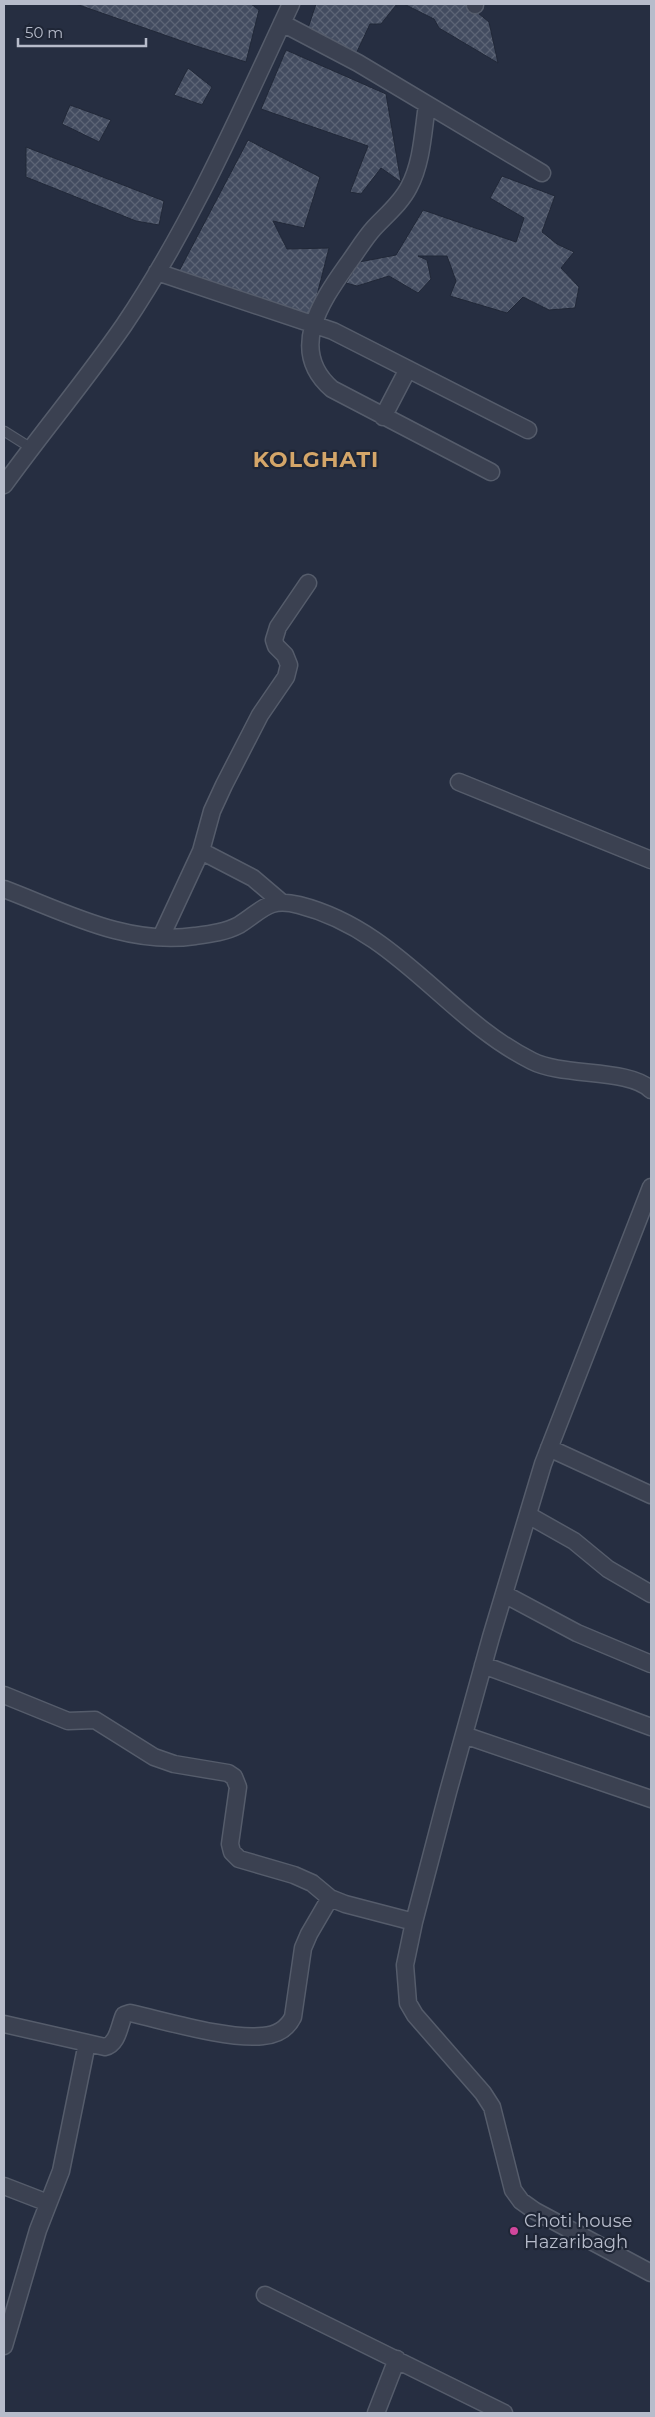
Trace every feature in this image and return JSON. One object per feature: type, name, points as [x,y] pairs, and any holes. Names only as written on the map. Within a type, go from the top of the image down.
[{"type":"street","points":[[4,485],[124,325],[157,272],[214,171],[291,4]]},
{"type":"street","points":[[282,23],[358,63],[542,173]]},
{"type":"street","points":[[427,105],[419,157],[408,188],[373,229],[333,284],[313,323],[310,356],[320,379],[332,389],[491,472]]},
{"type":"street","points":[[157,272],[313,323],[360,343],[528,430]]},
{"type":"street","points":[[383,416],[408,369]]},
{"type":"street","points":[[161,937],[201,851],[212,811],[224,785],[260,714],[286,677],[289,664],[274,640],[278,628],[308,583]]},
{"type":"street","points":[[460,782],[651,860]]},
{"type":"street","points":[[201,851],[253,878],[280,902]]},
{"type":"street","points":[[4,889],[109,930],[141,937],[193,937],[222,932],[238,925],[267,904],[280,902],[300,905],[341,921],[371,936],[422,976],[504,1046],[534,1063],[559,1070],[632,1079],[651,1087]]},
{"type":"street","points":[[651,1186],[549,1448],[483,1665],[414,1922],[405,1965],[408,2003],[415,2015],[483,2093],[492,2107],[513,2190],[521,2201],[535,2211],[651,2273]]},
{"type":"street","points":[[549,1448],[651,1495]]},
{"type":"street","points":[[528,1515],[574,1541],[608,1568],[651,1594]]},
{"type":"street","points":[[504,1594],[577,1633],[651,1664]]},
{"type":"street","points":[[483,1665],[651,1727]]},
{"type":"street","points":[[4,1695],[68,1721],[95,1720],[154,1756],[174,1764],[228,1773],[234,1777],[238,1787],[230,1844],[232,1852],[239,1859],[294,1875],[312,1883],[330,1898],[414,1922]]},
{"type":"street","points":[[464,1735],[651,1799]]},
{"type":"street","points":[[4,2024],[105,2047],[111,2046],[124,2015],[130,2013],[242,2035],[262,2036],[277,2033],[289,2026],[293,2017],[303,1948],[330,1898]]},
{"type":"street","points":[[4,2346],[48,2203],[61,2170],[88,2043]]},
{"type":"street","points":[[4,2186],[48,2203]]},
{"type":"street","points":[[265,2296],[504,2413]]},
{"type":"street","points":[[376,2413],[397,2359]]},
{"type":"lane","points":[[4,431],[31,448]]},
{"type":"building","points":[[76,4],[251,4],[259,10],[246,62]]},
{"type":"building","points":[[316,4],[397,4],[381,24],[370,24],[355,56],[307,31]]},
{"type":"building","points":[[404,4],[467,4],[489,22],[498,63],[439,28],[434,19]]},
{"type":"building","points":[[286,50],[386,94],[401,182],[381,168],[361,194],[350,192],[368,146],[261,109]]},
{"type":"building","points":[[188,68],[212,87],[202,105],[174,95]]},
{"type":"building","points":[[70,105],[111,120],[99,142],[62,124]]},
{"type":"building","points":[[248,140],[320,177],[304,228],[273,221],[287,249],[329,248],[312,315],[178,273]]},
{"type":"building","points":[[26,147],[164,201],[159,225],[136,221],[26,177]]},
{"type":"building","points":[[502,176],[555,196],[542,232],[557,244],[574,252],[561,268],[579,287],[575,308],[549,310],[523,297],[507,313],[450,296],[456,281],[447,256],[418,256],[427,260],[431,279],[418,293],[389,276],[357,286],[346,283],[359,262],[396,255],[423,210],[516,242],[524,218],[490,198]]},
{"type":"place","name":"Choti house Hazaribagh","points":[[514,2231]]},
{"type":"district","name":"KOLGHATI","points":[[316,459]]}]
